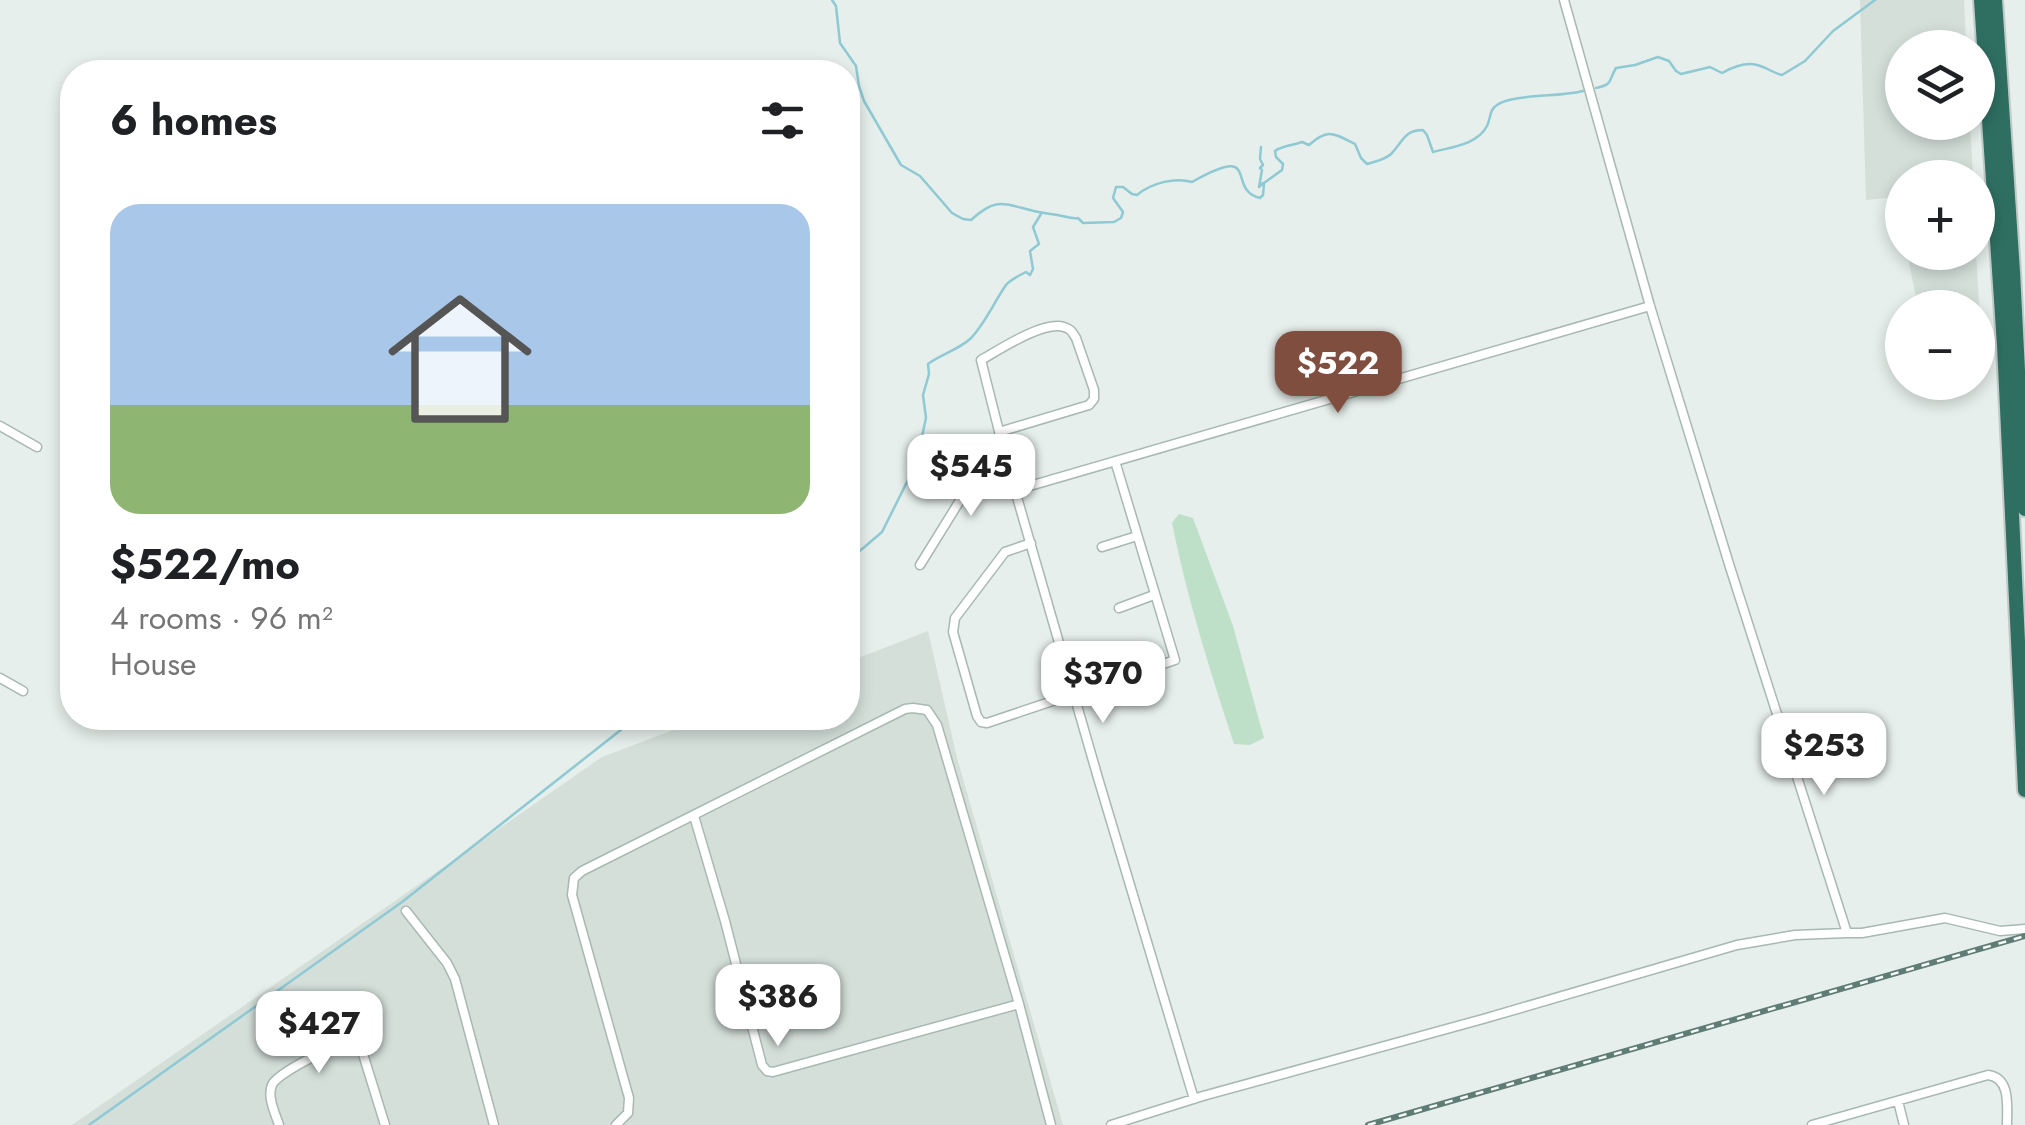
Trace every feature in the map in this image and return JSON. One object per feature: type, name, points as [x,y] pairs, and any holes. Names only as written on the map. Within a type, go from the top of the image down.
[{"type":"highway","points":[[1980,0],[2012,273],[2025,790]]},
{"type":"highway","points":[[1996,0],[2025,509]]},
{"type":"street","points":[[1564,0],[1728,564],[1847,933]]},
{"type":"street","points":[[1016,490],[1650,306]]},
{"type":"street","points":[[999,432],[1089,406],[1094,400],[1082,355],[1072,332],[1063,326],[1024,336],[980,360],[999,432],[1006,458],[1074,694],[1194,1098]]},
{"type":"street","points":[[0,426],[37,447]]},
{"type":"street","points":[[920,565],[972,481],[1006,458]]},
{"type":"street","points":[[1031,543],[1006,552],[955,618],[954,632],[980,722],[1175,660],[1115,461]]},
{"type":"street","points":[[1102,546],[1137,536]]},
{"type":"street","points":[[1119,608],[1154,596]]},
{"type":"street","points":[[0,678],[23,692]]},
{"type":"street","points":[[616,1125],[628,1113],[628,1088],[572,895],[574,878],[913,708],[928,710],[937,725],[1051,1125]]},
{"type":"street","points":[[694,816],[762,1065],[767,1071],[836,1056],[1019,1004]]},
{"type":"street","points":[[406,910],[455,979],[494,1125]]},
{"type":"street","points":[[1111,1125],[1737,944],[1795,934],[1862,933],[1944,918],[2000,931],[2025,929]]},
{"type":"street","points":[[278,1125],[270,1097],[272,1084],[337,1045],[349,1044],[363,1054],[385,1125]]},
{"type":"street","points":[[1812,1125],[1992,1075],[2004,1084],[2007,1125]]},
{"type":"street","points":[[1898,1101],[1904,1125]]},
{"type":"shaded area","points":[[1860,0],[1964,0],[1965,30],[1885,30],[1885,140],[1971,140],[1972,160],[1885,160],[1885,198],[1866,200]]},
{"type":"shaded area","points":[[1910,270],[1977,270],[1978,290],[1915,290]]},
{"type":"shaded area","points":[[928,631],[957,758],[1063,1125],[72,1125],[602,757],[673,730],[860,730],[860,657]]},
{"type":"green space","points":[[1179,514],[1193,518],[1233,626],[1264,738],[1250,745],[1234,744],[1208,662],[1172,523]]},
{"type":"waterway","points":[[832,0],[840,43],[852,60]]},
{"type":"waterway","points":[[1596,88],[1608,83],[1616,68],[1658,57],[1669,61],[1681,74],[1710,67],[1722,73],[1753,64],[1782,75],[1805,61],[1833,31],[1875,0]]},
{"type":"waterway","points":[[860,89],[901,165],[920,176],[952,213],[971,220],[999,204],[1078,218],[1083,223],[1114,222],[1121,218],[1123,212],[1113,198],[1116,187],[1137,195],[1156,184],[1192,182],[1228,166],[1235,167],[1250,193],[1260,198],[1264,183],[1282,170],[1283,164],[1275,151],[1284,147],[1302,142],[1309,145],[1326,134],[1336,135],[1355,144],[1367,164],[1386,158],[1408,134],[1423,130],[1433,152],[1477,137],[1487,126],[1493,109],[1504,101],[1583,91]]},
{"type":"waterway","points":[[1261,147],[1259,187],[1263,183]]},
{"type":"waterway","points":[[860,551],[882,532],[916,464],[926,418],[923,395],[928,364],[970,339],[1006,285],[1026,272],[1030,275],[1030,251],[1039,244],[1033,227],[1041,214]]},
{"type":"waterway","points":[[89,1125],[402,902],[621,730]]},
{"type":"railway","points":[[1368,1125],[2025,936]]}]
